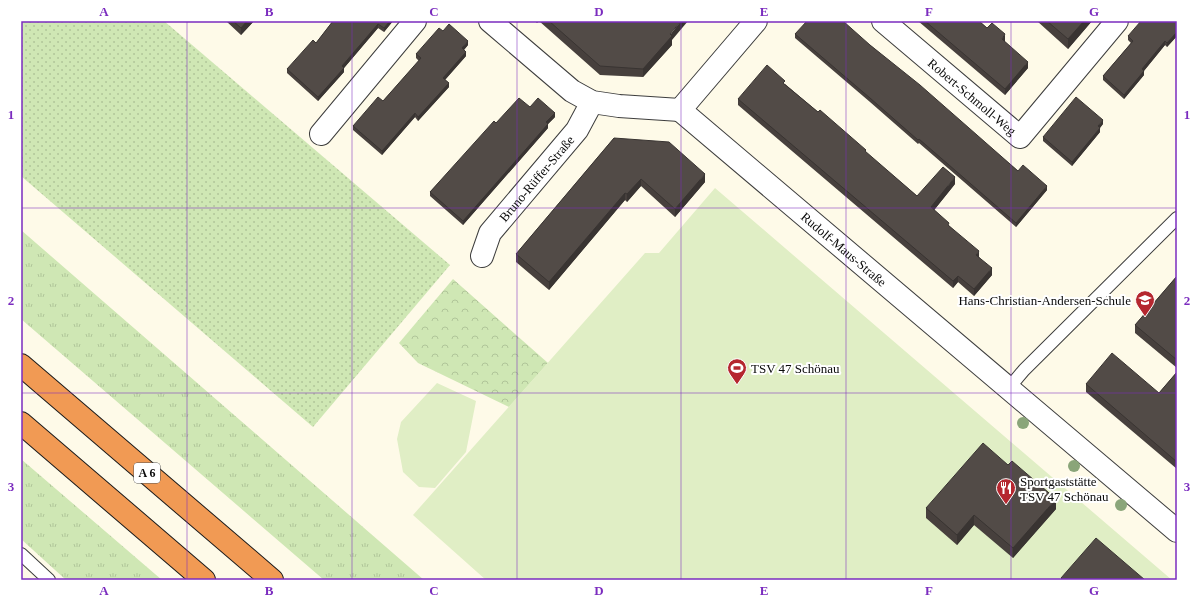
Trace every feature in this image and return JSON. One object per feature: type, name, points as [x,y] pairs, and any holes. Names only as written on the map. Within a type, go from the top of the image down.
[{"type":"highway","name":"A 6","points":[[21,365],[272,580]]},
{"type":"highway","points":[[21,423],[204,580]]},
{"type":"street","points":[[321,134],[415,21]]},
{"type":"street","points":[[490,21],[572,91],[592,102],[619,106],[680,110],[756,21]]},
{"type":"street","name":"Robert-Schmoll-Weg","points":[[883,21],[1020,137],[1117,21]]},
{"type":"street","name":"Bruno-Rüffer-Straße","points":[[482,256],[490,233],[577,130],[592,102]]},
{"type":"street","name":"Rudolf-Maus-Straße","points":[[680,110],[1177,531]]},
{"type":"lane","points":[[1008,389],[1024,370],[1177,218]]},
{"type":"lane","points":[[21,554],[48,580]]},
{"type":"green space","points":[[21,21],[164,21],[450,265],[313,427],[21,176]]},
{"type":"green space","name":"TSV 47 Schönau","points":[[715,188],[1172,580],[486,580],[413,515],[645,253],[659,253]]},
{"type":"green space","points":[[21,230],[424,580],[324,580],[21,319]]},
{"type":"green space","points":[[453,279],[548,363],[509,407],[418,363],[399,343]]},
{"type":"green space","points":[[437,383],[476,401],[466,452],[435,488],[419,487],[403,472],[397,439],[401,422]]},
{"type":"green space","points":[[21,459],[162,580],[66,580],[21,539]]},
{"type":"building","points":[[233,21],[247,21],[241,28]]},
{"type":"building","points":[[333,21],[390,21],[384,28],[378,24],[342,66],[344,68],[318,97],[287,69],[313,40],[316,43]]},
{"type":"building","points":[[549,21],[681,21],[670,34],[672,36],[643,69],[600,66]]},
{"type":"building","points":[[807,21],[843,21],[920,85],[1018,171],[1023,165],[1047,186],[1016,223],[795,34]]},
{"type":"building","points":[[925,21],[979,21],[987,28],[992,23],[1005,34],[1002,39],[1028,62],[1005,89]]},
{"type":"building","points":[[1047,21],[1084,21],[1068,39]]},
{"type":"building","points":[[1141,21],[1177,21],[1177,32],[1167,43],[1165,41],[1142,69],[1144,71],[1124,95],[1103,76],[1133,41],[1128,36]]},
{"type":"building","points":[[449,24],[468,41],[462,48],[466,52],[443,78],[449,83],[418,117],[415,113],[382,151],[353,126],[378,97],[383,101],[421,58],[416,54],[439,28],[443,31]]},
{"type":"building","points":[[767,65],[785,81],[783,83],[818,112],[820,110],[917,196],[943,167],[955,177],[931,207],[949,223],[948,225],[979,251],[976,255],[992,268],[974,289],[958,276],[953,281],[738,99]]},
{"type":"building","points":[[1076,97],[1103,120],[1098,126],[1100,128],[1072,162],[1043,137]]},
{"type":"building","points":[[519,98],[530,107],[538,98],[555,113],[546,122],[548,124],[463,221],[430,192],[494,121],[496,123]]},
{"type":"building","points":[[614,138],[669,142],[705,174],[675,209],[641,179],[627,194],[625,193],[549,282],[516,254]]},
{"type":"building","points":[[1177,276],[1177,360],[1135,325]]},
{"type":"building","points":[[1112,353],[1159,393],[1177,372],[1177,462],[1086,384]]},
{"type":"building","points":[[983,443],[1008,465],[1012,461],[1056,499],[1013,548],[974,515],[957,535],[926,508]]},
{"type":"building","points":[[1096,538],[1145,580],[1063,580],[1061,578]]},
{"type":"place","name":"Hans-Christian-Andersen-Schule","points":[[1145,317]]},
{"type":"place","name":"TSV 47 Schönau","points":[[737,385]]},
{"type":"place","name":"Sportgaststätte TSV 47 Schönau","points":[[1006,505]]}]
